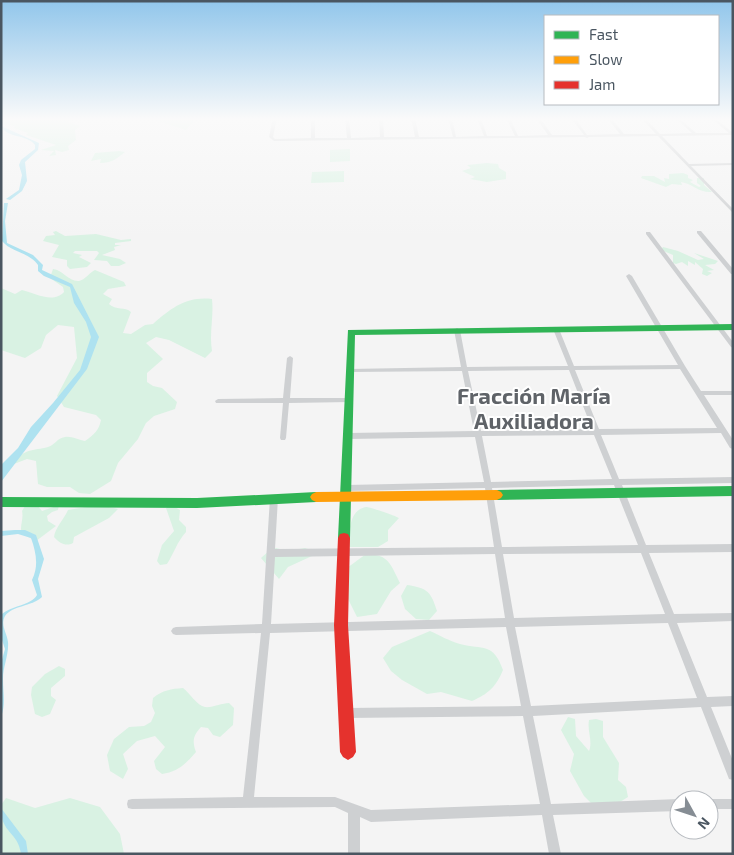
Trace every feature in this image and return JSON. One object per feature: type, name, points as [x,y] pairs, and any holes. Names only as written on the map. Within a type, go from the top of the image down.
[{"type":"street","points":[[682,158],[733,212]]},
{"type":"street","points":[[689,165],[733,164]]},
{"type":"street","points":[[699,232],[733,273]]},
{"type":"street","points":[[648,233],[733,346]]},
{"type":"street","points":[[629,276],[682,367],[733,446]]},
{"type":"street","points":[[348,752],[342,625],[352,332],[733,328]]},
{"type":"street","points":[[556,329],[733,775]]},
{"type":"street","points":[[457,330],[489,490],[510,622],[555,854]]},
{"type":"street","points":[[283,438],[290,358]]},
{"type":"street","points":[[351,370],[682,367]]},
{"type":"street","points":[[699,393],[733,393]]},
{"type":"street","points":[[218,401],[349,400]]},
{"type":"street","points":[[348,436],[723,430]]},
{"type":"street","points":[[1,502],[197,503],[346,492],[620,487],[733,480]]},
{"type":"street","points":[[620,487],[733,491]]},
{"type":"street","points":[[248,803],[266,627],[274,498]]},
{"type":"street","points":[[271,553],[733,548]]},
{"type":"street","points":[[176,630],[733,617]]},
{"type":"street","points":[[346,713],[527,711],[733,701]]},
{"type":"street","points":[[132,804],[335,802],[371,816],[669,805]]},
{"type":"street","points":[[719,804],[733,804]]},
{"type":"street","points":[[354,809],[354,854]]},
{"type":"green space","points":[[93,158],[117,158],[104,163],[100,163],[101,159],[91,161]]},
{"type":"green space","points":[[330,158],[350,158],[350,161],[330,162]]},
{"type":"green space","points":[[498,164],[499,168],[506,172],[506,179],[487,182],[470,179],[475,177],[462,171],[471,168],[467,165]]},
{"type":"green space","points":[[344,171],[344,182],[311,183],[312,172]]},
{"type":"green space","points":[[683,173],[693,180],[690,182],[699,187],[701,186],[697,183],[697,178],[704,178],[704,185],[712,192],[703,191],[681,182],[682,185],[672,184],[666,187],[641,178],[642,176],[654,176],[665,182],[664,178],[669,179],[669,174]]},
{"type":"green space","points":[[56,231],[65,236],[96,234],[121,240],[131,239],[131,241],[115,243],[115,245],[121,245],[114,247],[115,250],[102,255],[120,259],[126,263],[119,266],[111,266],[107,261],[94,260],[99,253],[97,251],[75,251],[73,253],[82,255],[79,257],[91,263],[87,267],[70,269],[67,266],[67,260],[52,257],[59,245],[43,241],[46,236],[55,235],[53,232]]},
{"type":"green space","points":[[663,247],[698,260],[704,259],[694,253],[718,261],[715,264],[705,265],[714,270],[707,271],[712,273],[707,276],[702,274],[703,269],[695,262],[695,265],[688,261],[688,266],[682,262],[673,263],[673,255],[661,250]]},
{"type":"green space","points":[[53,269],[60,271],[75,281],[83,279],[95,270],[124,282],[126,286],[108,289],[103,294],[112,299],[109,304],[112,306],[131,312],[123,333],[131,334],[145,325],[153,324],[173,308],[187,301],[212,299],[212,351],[205,358],[169,340],[156,337],[146,343],[163,359],[147,373],[147,382],[162,388],[177,402],[175,409],[154,416],[146,423],[138,439],[118,463],[111,481],[90,494],[79,493],[70,487],[47,487],[38,484],[36,461],[27,459],[14,464],[21,455],[29,451],[48,447],[65,437],[85,441],[96,432],[101,420],[96,415],[64,407],[57,396],[77,358],[74,327],[58,325],[46,335],[41,348],[25,358],[1,350],[1,288],[15,294],[22,290],[44,297],[55,297],[64,292],[63,287],[50,278]]},
{"type":"green space","points":[[37,505],[42,511],[59,505],[58,510],[47,516],[48,521],[56,526],[36,541],[22,534],[21,528],[22,511],[25,506]]},
{"type":"green space","points":[[99,505],[118,509],[109,518],[74,537],[73,543],[63,544],[54,537],[68,510]]},
{"type":"green space","points":[[171,505],[180,510],[179,520],[186,527],[186,532],[167,564],[160,565],[157,561],[162,545],[174,531],[166,508]]},
{"type":"green space","points":[[366,507],[399,518],[388,530],[388,541],[378,547],[345,547],[353,517],[360,509]]},
{"type":"green space","points":[[276,548],[288,551],[305,548],[311,550],[312,556],[288,567],[279,579],[261,558],[270,550]]},
{"type":"green space","points":[[366,554],[384,558],[391,566],[400,583],[391,591],[377,614],[357,617],[345,593],[347,568]]},
{"type":"green space","points":[[407,585],[428,592],[433,599],[437,611],[429,620],[416,619],[405,609],[401,596]]},
{"type":"green space","points":[[430,631],[456,643],[481,647],[495,655],[503,670],[487,693],[472,701],[441,692],[427,694],[402,680],[391,671],[383,658],[392,647]]},
{"type":"green space","points":[[59,666],[65,669],[65,676],[51,688],[51,696],[56,700],[50,714],[42,717],[35,714],[31,695],[32,687],[45,674]]},
{"type":"green space","points":[[183,688],[196,702],[205,707],[229,703],[234,708],[233,725],[220,737],[213,735],[208,728],[201,727],[194,739],[196,752],[185,764],[172,771],[162,774],[156,769],[154,761],[165,747],[155,736],[137,741],[123,754],[128,769],[123,779],[110,771],[107,755],[114,739],[129,727],[144,726],[151,722],[155,713],[152,706],[153,698],[167,690]]},
{"type":"green space","points":[[568,717],[575,719],[576,736],[589,751],[589,720],[603,721],[603,737],[619,763],[618,780],[626,787],[628,797],[615,805],[592,804],[584,796],[570,771],[574,754],[561,730]]},
{"type":"green space","points":[[6,798],[35,808],[70,798],[100,807],[120,834],[124,854],[1,854],[1,805]]},
{"type":"water","points":[[29,158],[25,162],[27,181],[22,191],[10,200],[6,199],[19,190],[22,175],[19,165],[21,160]]},
{"type":"water","points":[[4,203],[8,203],[5,221],[7,243],[33,255],[43,265],[42,270],[72,284],[99,337],[87,369],[1,482],[1,465],[18,448],[31,427],[80,370],[91,337],[86,322],[74,303],[70,287],[44,276],[38,271],[38,265],[30,257],[11,248],[2,241]]},
{"type":"water","points":[[25,530],[36,535],[44,559],[38,579],[42,597],[33,603],[8,612],[5,616],[3,626],[8,647],[3,674],[4,703],[1,717],[1,663],[5,649],[1,637],[1,615],[34,599],[37,595],[32,580],[36,570],[36,559],[31,538],[18,534],[1,536],[1,531]]},
{"type":"water","points":[[1,808],[26,841],[28,854],[21,854],[17,841],[4,823]]},
{"type":"traffic: fast","points":[[344,538],[351,332],[733,327]]},
{"type":"traffic: fast","points":[[497,495],[733,491]]},
{"type":"traffic: fast","points":[[1,502],[197,503],[316,497]]},
{"type":"traffic: slow","points":[[316,497],[497,495]]},
{"type":"traffic: jam","points":[[344,538],[341,625],[348,752]]},
{"type":"district","name":"Fracción María Auxiliadora","points":[[534,408]]}]
